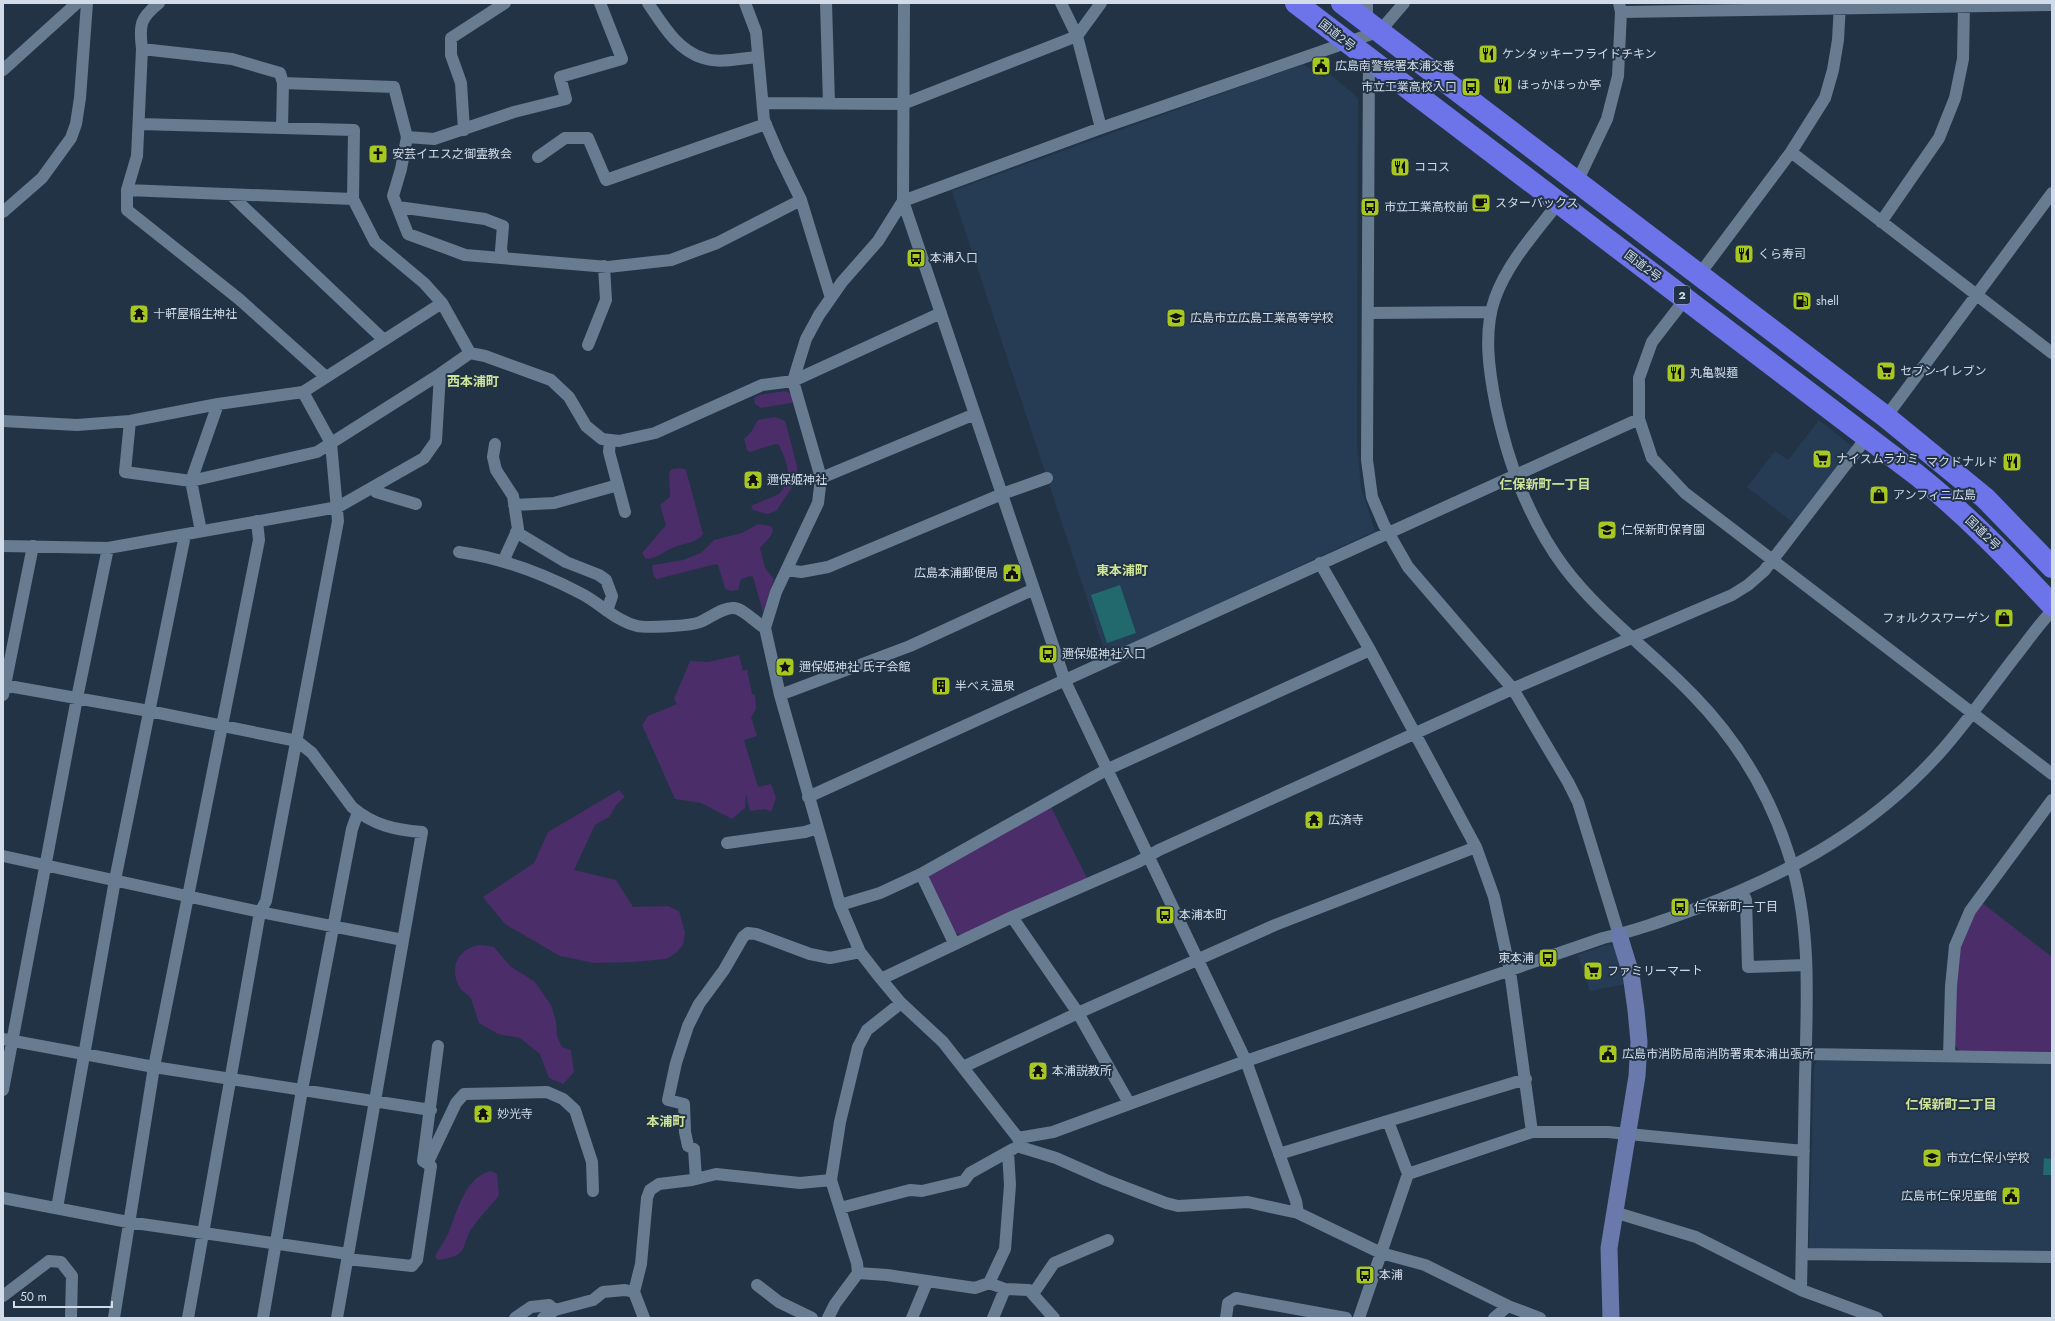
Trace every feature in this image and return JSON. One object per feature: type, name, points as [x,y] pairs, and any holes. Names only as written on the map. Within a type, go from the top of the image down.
[{"type":"highway","name":"国道2号","points":[[1296,3],[1370,61],[1686,298],[1923,480],[1964,515],[2008,557],[2052,605]]},
{"type":"highway","name":"2","points":[[1342,3],[1886,417],[1985,498],[2052,567]]},
{"type":"street","points":[[3,70],[77,3]]},
{"type":"street","points":[[3,212],[42,178],[70,138],[76,124],[80,98],[87,3]]},
{"type":"street","points":[[159,3],[145,14],[140,32],[142,49],[137,156],[127,190],[127,210],[239,299],[326,377]]},
{"type":"street","points":[[464,130],[461,83],[452,55],[451,38],[505,3]]},
{"type":"street","points":[[407,137],[434,139],[514,112],[566,99],[560,77],[622,59],[600,3]]},
{"type":"street","points":[[648,3],[681,47],[704,59],[726,60],[758,57]]},
{"type":"street","points":[[746,3],[756,32],[766,124],[801,200],[831,298]]},
{"type":"street","points":[[826,3],[829,103]]},
{"type":"street","points":[[904,3],[903,201],[1065,681],[1106,770],[1246,1061],[1296,1201],[1298,1213]]},
{"type":"street","points":[[1061,3],[1076,36],[1101,128]]},
{"type":"street","points":[[763,103],[903,104],[1076,36],[1101,3]]},
{"type":"street","points":[[1404,3],[1370,23],[1346,42],[1101,128],[903,201],[878,241],[819,314],[806,339],[793,381],[820,478],[818,502],[776,592],[765,628],[780,695],[808,797],[840,905],[860,952],[901,1003],[943,1042],[1019,1142],[1106,1180],[1166,1203],[1178,1206],[1248,1202],[1298,1213],[1381,1253],[1425,1265],[1508,1306],[1540,1318]]},
{"type":"street","points":[[1699,275],[1791,152],[1824,98],[1833,70],[1838,40],[1840,5]]},
{"type":"street","points":[[1881,222],[1939,138],[1955,98],[1963,59],[1964,5]]},
{"type":"street","points":[[1577,182],[1607,119],[1618,76],[1620,7],[2052,5]]},
{"type":"street","points":[[1370,23],[1367,460],[1372,497],[1388,532],[1408,567],[1513,689],[1564,775],[1578,802],[1631,974],[1639,1042],[1637,1076],[1609,1248],[1611,1318]]},
{"type":"street","points":[[142,49],[232,59],[280,73],[283,83],[282,128]]},
{"type":"street","points":[[283,83],[394,87],[407,137],[401,169],[393,196],[408,234],[464,255],[604,266],[671,260],[717,243],[801,200]]},
{"type":"street","points":[[139,124],[354,130],[352,199],[375,242],[424,283],[442,303],[470,353]]},
{"type":"street","points":[[538,157],[565,138],[588,138],[606,180],[766,124]]},
{"type":"street","points":[[1791,152],[2052,354]]},
{"type":"street","points":[[127,190],[352,199]]},
{"type":"street","points":[[1886,417],[2052,193]]},
{"type":"street","points":[[230,194],[384,340]]},
{"type":"street","points":[[1559,202],[1509,270],[1500,286],[1491,312],[1488,343],[1493,391],[1502,430],[1516,475],[1531,512],[1564,566],[1598,606],[1694,695],[1733,742],[1765,792],[1790,856],[1801,908],[1806,964],[1806,1054],[1801,1290]]},
{"type":"street","points":[[398,207],[485,219],[503,226],[501,250],[504,258]]},
{"type":"street","points":[[588,345],[606,300],[604,266]]},
{"type":"street","points":[[1686,298],[1652,342],[1639,378],[1639,419],[1652,458],[1685,493],[1973,712],[2052,774]]},
{"type":"street","points":[[3,421],[76,425],[130,421],[218,404],[303,392],[442,303]]},
{"type":"street","points":[[1368,313],[1491,312]]},
{"type":"street","points":[[130,421],[126,472],[191,481],[317,452],[440,374],[470,353],[485,356],[551,380],[569,397],[586,426],[602,439],[619,441],[655,433],[762,385],[793,381],[941,313]]},
{"type":"street","points":[[3,546],[108,548],[338,507],[424,458],[436,441],[440,374]]},
{"type":"street","points":[[188,1318],[260,912],[266,901],[338,522],[338,507],[331,443],[303,392]]},
{"type":"street","points":[[201,531],[191,481],[218,404]]},
{"type":"street","points":[[820,478],[975,414]]},
{"type":"street","points":[[808,797],[1639,419]]},
{"type":"street","points":[[881,979],[954,943],[1513,689],[1631,637],[1732,595],[1757,578],[1773,560],[1867,437]]},
{"type":"street","points":[[610,440],[609,452],[625,512]]},
{"type":"street","points":[[495,444],[493,457],[496,470],[513,496],[518,529],[506,555],[505,562]]},
{"type":"street","points":[[787,570],[801,572],[828,567],[1002,494],[1047,478]]},
{"type":"street","points":[[514,505],[554,503],[618,485]]},
{"type":"street","points":[[373,487],[376,492],[416,504]]},
{"type":"street","points":[[114,1318],[128,1222],[154,1067],[223,726],[258,540],[257,521]]},
{"type":"street","points":[[516,532],[566,562],[600,575],[606,580],[612,596],[607,611]]},
{"type":"street","points":[[57,1208],[83,1054],[115,880],[185,535]]},
{"type":"street","points":[[33,546],[4,689],[76,698],[149,710],[297,741],[312,753],[352,807],[358,812],[381,825],[400,830],[422,832],[337,1318]]},
{"type":"street","points":[[3,1090],[7,1040],[45,864],[76,698],[108,548]]},
{"type":"street","points":[[459,552],[486,556],[505,562],[582,595],[625,622],[638,626],[700,623],[728,609],[734,608],[740,610],[765,628]]},
{"type":"street","points":[[1320,563],[1370,650],[1476,847],[1494,897],[1510,971],[1526,1079],[1532,1132]]},
{"type":"street","points":[[780,695],[910,646],[1034,589]]},
{"type":"street","points":[[840,1208],[910,1190],[922,1191],[964,1181],[970,1173],[1008,1152],[1019,1142],[1053,1132],[1246,1061],[1603,938],[1633,932],[1742,891],[1792,867],[1832,844],[1870,818],[1943,749],[2052,611]]},
{"type":"street","points":[[840,905],[880,893],[921,874],[1106,770],[1370,650]]},
{"type":"street","points":[[1949,1056],[1951,986],[1955,946],[1970,911],[2052,800]]},
{"type":"street","points":[[263,1318],[302,1090],[352,829],[358,812]]},
{"type":"street","points":[[727,843],[805,832],[818,828]]},
{"type":"street","points":[[963,1067],[1078,1013],[1275,925],[1476,847]]},
{"type":"street","points":[[3,856],[260,912],[403,940]]},
{"type":"street","points":[[921,874],[954,943]]},
{"type":"street","points":[[1742,891],[1746,900],[1748,967],[1806,964]]},
{"type":"street","points":[[1012,917],[1078,1013],[1129,1103]]},
{"type":"street","points":[[696,1179],[694,1149],[688,1146],[685,1132],[684,1104],[668,1100],[676,1063],[688,1026],[700,1004],[724,970],[743,937],[748,933],[756,934],[810,954],[830,958],[860,952]]},
{"type":"street","points":[[828,1318],[835,1304],[858,1273],[857,1263],[831,1180],[840,1122],[858,1047],[867,1030],[901,1003]]},
{"type":"street","points":[[7,1040],[231,1080],[431,1110]]},
{"type":"street","points":[[3,1198],[128,1222],[276,1243],[347,1257],[412,1266],[417,1260],[431,1166],[423,1161],[431,1110],[438,1046]]},
{"type":"street","points":[[1806,1054],[2052,1058]]},
{"type":"street","points":[[1279,1154],[1526,1079]]},
{"type":"street","points":[[428,1163],[456,1103],[464,1094],[547,1092],[563,1099],[575,1110],[592,1162],[593,1191]]},
{"type":"street","points":[[1359,1318],[1408,1174],[1388,1121]]},
{"type":"street","points":[[1408,1174],[1532,1132],[1608,1132],[1804,1151]]},
{"type":"street","points":[[990,1283],[1004,1249],[1010,1184],[1008,1152]]},
{"type":"street","points":[[644,1318],[634,1292],[640,1264],[647,1198],[650,1190],[659,1184],[696,1179],[716,1174],[800,1183],[831,1180]]},
{"type":"street","points":[[1614,1212],[1696,1237],[1801,1290],[1876,1318]]},
{"type":"street","points":[[1032,1294],[1054,1263],[1108,1240]]},
{"type":"street","points":[[1802,1254],[2052,1257]]},
{"type":"street","points":[[3,1296],[49,1261],[61,1262],[72,1276],[71,1318]]},
{"type":"street","points":[[858,1273],[887,1275],[975,1288],[990,1283],[1005,1289],[1028,1290],[1054,1318]]},
{"type":"street","points":[[912,1318],[927,1282]]},
{"type":"street","points":[[757,1285],[779,1302],[812,1318]]},
{"type":"street","points":[[993,1318],[1005,1289]]},
{"type":"street","points":[[543,1318],[555,1310],[593,1300],[603,1292],[625,1290],[634,1292]]},
{"type":"street","points":[[1226,1318],[1228,1303],[1236,1298],[1346,1318]]},
{"type":"street","points":[[515,1318],[531,1307],[550,1305],[555,1310]]},
{"type":"street","points":[[1494,1318],[1508,1306]]},
{"type":"shaded area","name":"広島市立広島工業高等学校","points":[[1303,64],[1324,78],[1331,75],[1358,98],[1357,446],[1361,487],[1375,531],[1106,656],[952,191]]},
{"type":"shaded area","points":[[785,391],[792,394],[794,401],[792,403],[761,408],[755,404],[754,398],[759,395]]},
{"type":"shaded area","points":[[775,417],[785,421],[797,466],[797,473],[793,486],[776,511],[767,514],[753,510],[751,506],[779,494],[784,488],[788,476],[788,470],[779,445],[775,444],[750,452],[747,450],[744,439],[751,432],[758,420]]},
{"type":"shaded area","points":[[1819,420],[1853,447],[1795,524],[1747,487],[1775,451],[1788,460]]},
{"type":"shaded area","points":[[682,468],[686,470],[703,534],[694,541],[671,548],[654,558],[646,559],[642,553],[666,525],[660,505],[670,497],[669,472],[672,469]]},
{"type":"shaded area","points":[[758,524],[771,526],[773,530],[771,536],[760,548],[765,568],[774,579],[763,612],[753,577],[750,576],[741,579],[738,590],[730,591],[725,588],[718,565],[716,564],[657,579],[654,577],[653,565],[683,560],[701,553],[714,540],[742,533]]},
{"type":"shaded area","points":[[1120,585],[1136,633],[1107,643],[1091,595]]},
{"type":"shaded area","points":[[739,655],[743,671],[747,669],[752,694],[755,695],[756,709],[751,717],[757,736],[744,740],[758,787],[771,784],[776,798],[771,812],[765,809],[750,811],[746,794],[745,808],[732,819],[701,803],[675,799],[642,725],[648,716],[677,704],[674,699],[690,661],[708,662]]},
{"type":"shaded area","points":[[619,790],[625,797],[617,804],[609,817],[595,825],[574,870],[616,880],[633,907],[668,906],[679,911],[685,933],[683,945],[676,953],[666,959],[633,962],[594,963],[560,956],[505,924],[483,897],[534,863],[548,832]]},
{"type":"shaded area","points":[[1050,805],[1087,878],[961,935],[953,932],[928,878],[930,872]]},
{"type":"shaded area","points":[[1981,902],[2052,957],[2052,1055],[1962,1053],[1953,1044],[1956,967],[1964,932]]},
{"type":"shaded area","points":[[1609,944],[1615,946],[1625,984],[1590,991],[1578,955]]},
{"type":"shaded area","points":[[481,945],[494,947],[510,966],[535,982],[551,1005],[556,1021],[557,1036],[562,1047],[571,1050],[574,1072],[563,1084],[549,1078],[540,1054],[520,1038],[498,1034],[479,1023],[471,999],[460,988],[457,981],[455,967],[461,954],[466,950]]},
{"type":"shaded area","name":"市立仁保小学校","points":[[1818,1060],[2052,1062],[2052,1254],[1809,1250],[1814,1065]]},
{"type":"shaded area","points":[[2044,1158],[2052,1159],[2052,1175],[2043,1175]]},
{"type":"shaded area","points":[[491,1171],[497,1174],[499,1195],[470,1231],[461,1252],[449,1258],[438,1260],[435,1257],[449,1232],[459,1205],[468,1187],[482,1174]]},
{"type":"place","name":"ケンタッキーフライドチキン","points":[[1488,54]]},
{"type":"place","name":"広島南警察署本浦交番","points":[[1321,66]]},
{"type":"place","name":"ほっかほっか亭","points":[[1503,85]]},
{"type":"place","name":"市立工業高校入口","points":[[1471,87]]},
{"type":"place","name":"安芸イエス之御霊教会","points":[[378,154]]},
{"type":"place","name":"ココス","points":[[1400,167]]},
{"type":"place","name":"スターバックス","points":[[1481,203]]},
{"type":"place","name":"市立工業高校前","points":[[1370,207]]},
{"type":"place","name":"くら寿司","points":[[1744,254]]},
{"type":"place","name":"本浦入口","points":[[916,258]]},
{"type":"place","name":"shell","points":[[1802,301]]},
{"type":"place","name":"十軒屋稲生神社","points":[[139,314]]},
{"type":"place","name":"広島市立広島工業高等学校","points":[[1176,318]]},
{"type":"place","name":"セブン-イレブン","points":[[1886,371]]},
{"type":"place","name":"丸亀製麺","points":[[1676,373]]},
{"type":"place","name":"ナイスムラカミ","points":[[1822,459]]},
{"type":"place","name":"マクドナルド","points":[[2012,462]]},
{"type":"place","name":"邇保姫神社","points":[[753,480]]},
{"type":"place","name":"アンフィニ広島","points":[[1879,495]]},
{"type":"place","name":"仁保新町保育園","points":[[1607,530]]},
{"type":"place","name":"広島本浦郵便局","points":[[1012,573]]},
{"type":"place","name":"フォルクスワーゲン","points":[[2004,618]]},
{"type":"place","name":"邇保姫神社入口","points":[[1048,654]]},
{"type":"place","name":"邇保姫神社 氏子会館","points":[[785,667]]},
{"type":"place","name":"半べえ温泉","points":[[941,686]]},
{"type":"place","name":"広済寺","points":[[1314,820]]},
{"type":"place","name":"仁保新町一丁目","points":[[1680,907]]},
{"type":"place","name":"本浦本町","points":[[1165,915]]},
{"type":"place","name":"東本浦","points":[[1548,958]]},
{"type":"place","name":"ファミリーマート","points":[[1593,971]]},
{"type":"place","name":"広島市消防局南消防署東本浦出張所","points":[[1608,1054]]},
{"type":"place","name":"本浦説教所","points":[[1038,1071]]},
{"type":"place","name":"妙光寺","points":[[483,1114]]},
{"type":"place","name":"市立仁保小学校","points":[[1932,1158]]},
{"type":"place","name":"広島市仁保児童館","points":[[2011,1196]]},
{"type":"place","name":"本浦","points":[[1365,1275]]},
{"type":"district","name":"西本浦町","points":[[473,381]]},
{"type":"district","name":"仁保新町一丁目","points":[[1545,484]]},
{"type":"district","name":"東本浦町","points":[[1122,570]]},
{"type":"district","name":"仁保新町二丁目","points":[[1951,1104]]},
{"type":"district","name":"本浦町","points":[[666,1121]]}]
